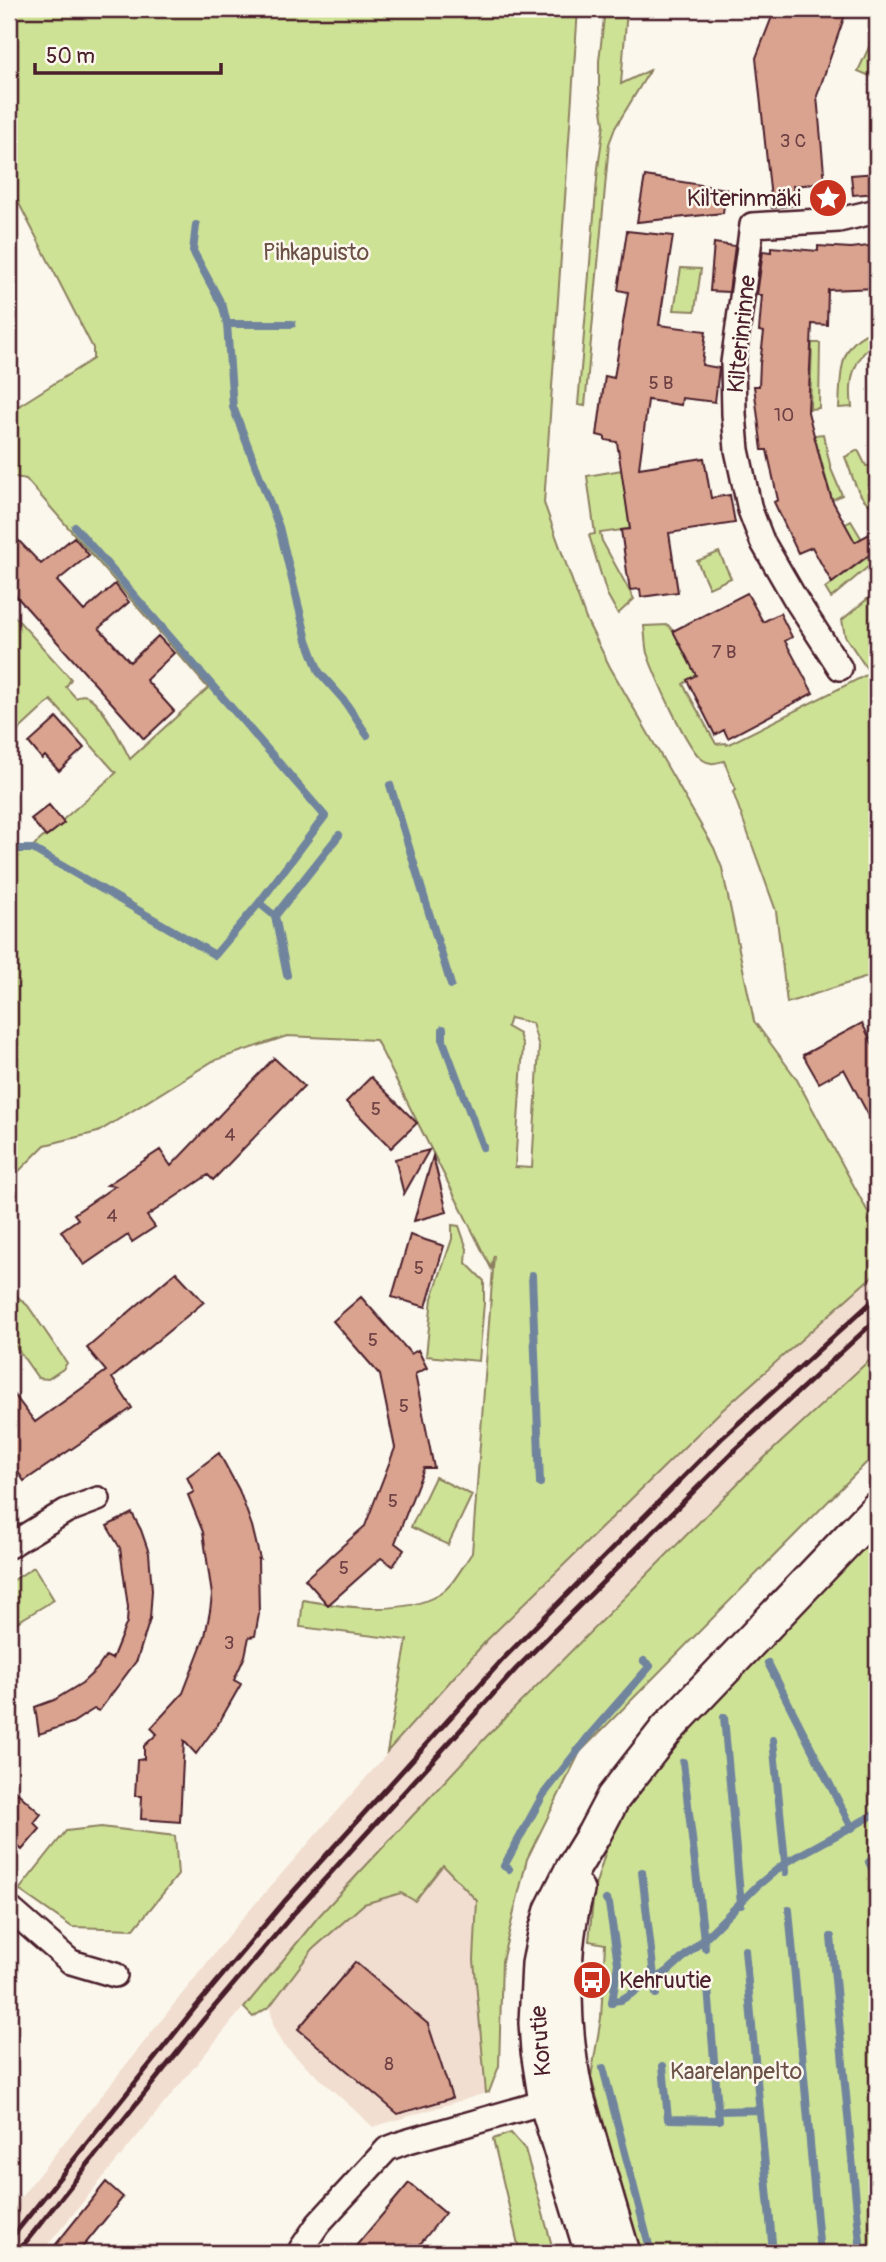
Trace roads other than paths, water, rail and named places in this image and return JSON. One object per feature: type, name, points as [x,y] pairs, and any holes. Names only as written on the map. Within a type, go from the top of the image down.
[{"type":"street","name":"Kilterinrinne","points":[[840,668],[775,565],[750,510],[735,435],[733,363],[752,225],[839,220],[877,211]]},
{"type":"street","points":[[9,1546],[66,1511],[99,1499]]},
{"type":"street","name":"Korutie","points":[[592,2253],[561,2098],[569,2047],[566,1968],[572,1909],[594,1834],[613,1798],[667,1729],[877,1508]]},
{"type":"street","points":[[9,1909],[71,1962],[115,1975]]},
{"type":"street","points":[[301,2253],[318,2224],[387,2148],[561,2098]]},
{"type":"street","name":"Korutie","points":[[561,2098],[623,2253]]},
{"type":"waterway","points":[[196,225],[193,251],[223,307],[227,324],[233,407],[279,527],[307,640],[319,672],[343,699],[367,735]]},
{"type":"waterway","points":[[227,324],[292,324]]},
{"type":"waterway","points":[[75,527],[325,816],[259,903],[275,916],[287,975]]},
{"type":"waterway","points":[[390,785],[451,985]]},
{"type":"waterway","points":[[275,916],[339,835]]},
{"type":"waterway","points":[[9,849],[33,849],[215,955],[259,903]]},
{"type":"waterway","points":[[443,1029],[443,1041],[483,1147]]},
{"type":"waterway","points":[[532,1275],[540,1483]]},
{"type":"waterway","points":[[873,1577],[877,1721]]},
{"type":"waterway","points":[[509,1869],[504,1866],[543,1795],[589,1736],[650,1666],[644,1661]]},
{"type":"waterway","points":[[768,1663],[852,1828]]},
{"type":"waterway","points":[[724,1717],[741,1905]]},
{"type":"waterway","points":[[773,1740],[786,1872]]},
{"type":"waterway","points":[[683,1762],[705,1948]]},
{"type":"waterway","points":[[612,2001],[621,2000],[667,1972],[757,1886],[785,1863],[877,1813]]},
{"type":"waterway","points":[[869,1862],[877,1878]]},
{"type":"waterway","points":[[642,1872],[656,1994]]},
{"type":"waterway","points":[[606,1900],[609,1904],[618,1963],[612,2003]]},
{"type":"waterway","points":[[789,1910],[820,2253]]},
{"type":"waterway","points":[[831,1937],[861,2253]]},
{"type":"waterway","points":[[745,1950],[773,2253]]},
{"type":"waterway","points":[[663,2066],[668,2119],[719,2120],[708,1988]]},
{"type":"waterway","points":[[603,2068],[651,2253]]},
{"type":"waterway","points":[[718,2111],[760,2110]]},
{"type":"railway","points":[[9,2241],[194,2009],[284,1902],[504,1658],[721,1439],[877,1297]]},
{"type":"railway","points":[[17,2253],[204,2019],[295,1912],[516,1669],[733,1452],[877,1319]]},
{"type":"place","name":"Kilterinmäki","points":[[828,198]]},
{"type":"place","name":"Kehruutie","points":[[592,1980]]},
{"type":"park label","name":"Pihkapuisto","points":[[316,252]]},
{"type":"park label","name":"Kaarelanpelto","points":[[736,2071]]}]
